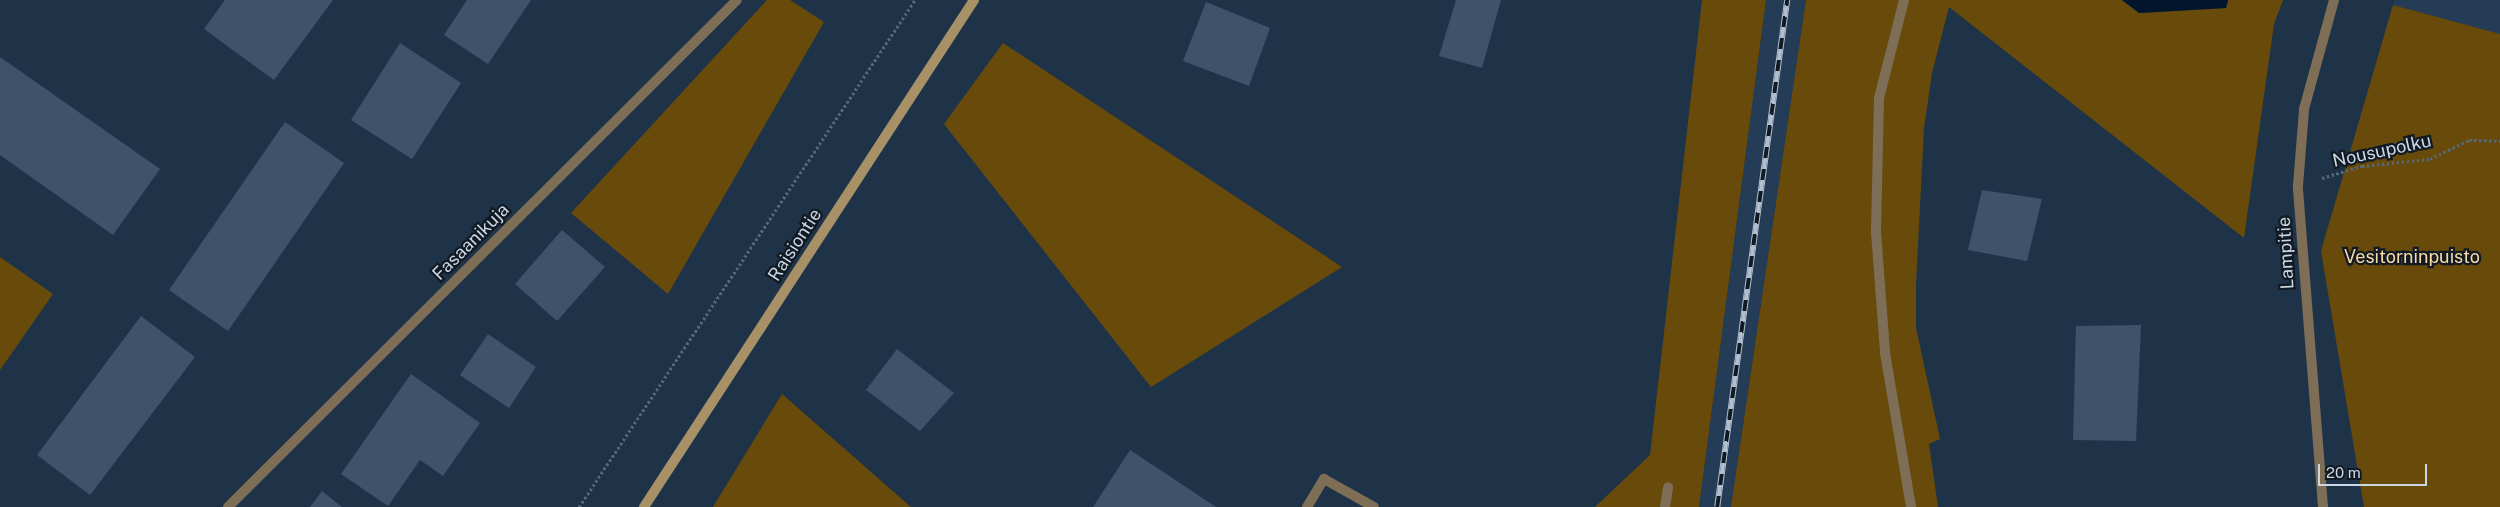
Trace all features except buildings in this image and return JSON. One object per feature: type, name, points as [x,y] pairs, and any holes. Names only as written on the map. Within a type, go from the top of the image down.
[{"type":"main road","name":"Raisiontie","points":[[644,507],[974,0]]},
{"type":"street","name":"Fasaanikuja","points":[[228,507],[737,0]]},
{"type":"street","points":[[1904,0],[1879,98],[1876,232],[1885,353],[1911,507]]},
{"type":"street","name":"Lampitie","points":[[2323,507],[2298,186],[2304,110],[2334,0]]},
{"type":"street","points":[[1306,507],[1324,479],[1374,507]]},
{"type":"street","points":[[1665,507],[1668,486]]},
{"type":"path","points":[[579,507],[915,0]]},
{"type":"path","name":"Nousupolku","points":[[2298,186],[2362,166],[2430,159],[2469,140],[2500,141]]},
{"type":"shaded area","points":[[1766,0],[1806,0],[1731,507],[1699,507]]},
{"type":"shaded area","points":[[2122,0],[2228,0],[2226,8],[2139,13]]},
{"type":"shaded area","points":[[2395,0],[2500,0],[2500,34],[2393,5]]},
{"type":"green space","points":[[767,0],[790,0],[824,22],[668,294],[571,213]]},
{"type":"green space","points":[[1702,0],[1766,0],[1699,507],[1595,507],[1650,455]]},
{"type":"green space","points":[[1806,0],[2122,0],[2139,13],[2226,8],[2228,0],[2283,0],[2274,24],[2244,238],[1949,7],[1932,73],[1924,128],[1916,284],[1916,328],[1940,439],[1929,444],[1938,507],[1731,507]]},
{"type":"green space","name":"Vesitorninpuisto","points":[[2393,5],[2500,34],[2500,507],[2364,507],[2321,251]]},
{"type":"green space","points":[[1003,43],[1342,267],[1151,387],[944,124]]},
{"type":"green space","points":[[0,257],[53,294],[0,370]]},
{"type":"green space","points":[[782,394],[911,507],[713,507]]},
{"type":"railway","points":[[1717,507],[1787,0]]}]
